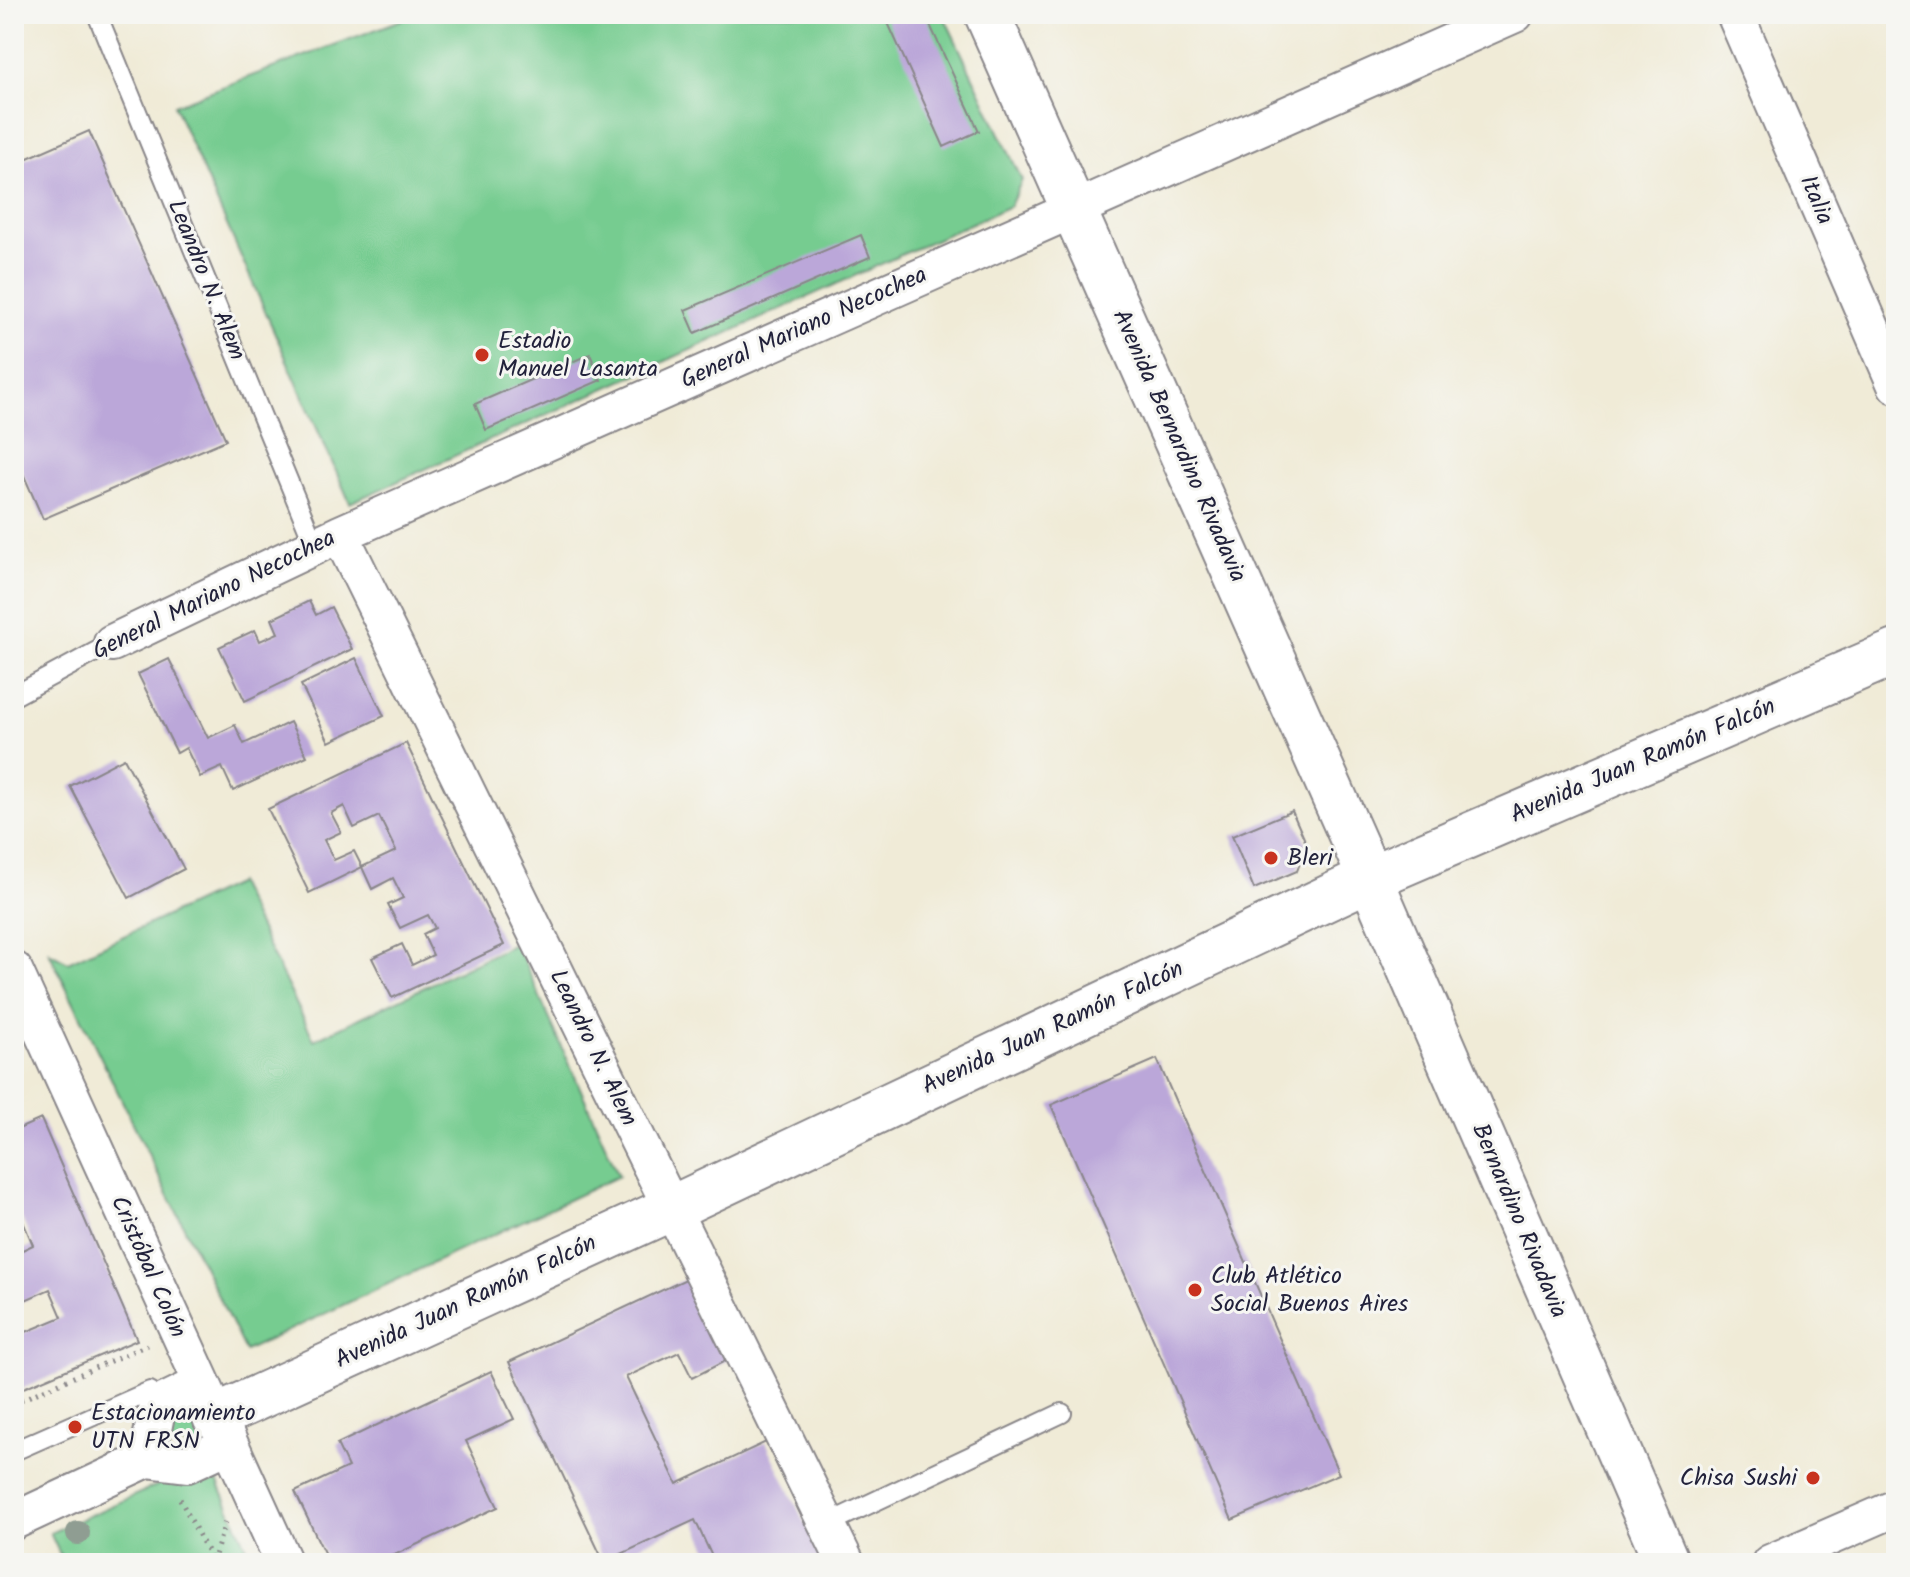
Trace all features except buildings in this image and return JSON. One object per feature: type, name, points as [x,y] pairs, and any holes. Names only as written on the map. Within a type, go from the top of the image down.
[{"type":"main road","name":"Avenida Bernardino Rivadavia","points":[[987,14],[1370,878]]},
{"type":"main road","name":"Avenida Juan Ramón Falcón","points":[[215,1415],[672,1208],[1370,878],[1896,652]]},
{"type":"main road","name":"Bernardino Rivadavia","points":[[1370,878],[1667,1563]]},
{"type":"street","name":"General Mariano Necochea","points":[[112,643],[328,540],[1515,14]]},
{"type":"street","name":"Italia","points":[[1735,14],[1896,385]]},
{"type":"street","name":"Leandro N. Alem","points":[[328,540],[672,1208],[846,1563]]},
{"type":"street","name":"Cristóbal Colón","points":[[14,970],[284,1563]]},
{"type":"street","points":[[14,1521],[154,1460],[187,1464],[215,1415],[158,1405],[154,1460]]},
{"type":"street","points":[[1770,1563],[1896,1508]]},
{"type":"lane","name":"Leandro N. Alem","points":[[97,14],[328,540]]},
{"type":"lane","name":"General Mariano Necochea","points":[[16,689],[112,643]]},
{"type":"lane","points":[[14,1451],[150,1391],[158,1405]]},
{"type":"lane","points":[[827,1524],[1062,1413]]},
{"type":"path","points":[[14,1403],[177,1332]]},
{"type":"path","points":[[154,1460],[213,1562]]},
{"type":"green space","name":"Estadio Manuel Lasanta","points":[[417,14],[943,14],[1022,180],[1010,206],[350,503],[174,105]]},
{"type":"green space","points":[[237,883],[314,1040],[516,943],[619,1176],[245,1351],[49,952],[68,962]]},
{"type":"green space","points":[[188,1406],[207,1444],[195,1451],[181,1443],[171,1448],[166,1439],[172,1414]]},
{"type":"green space","points":[[189,1471],[216,1478],[254,1563],[64,1563],[50,1533]]},
{"type":"place","name":"Estadio Manuel Lasanta","points":[[482,355]]},
{"type":"place","name":"Bleri","points":[[1271,858]]},
{"type":"place","name":"Club Atlético Social Buenos Aires","points":[[1195,1290]]},
{"type":"place","name":"Estacionamiento UTN FRSN","points":[[75,1427]]},
{"type":"place","name":"Chisa Sushi","points":[[1813,1478]]}]
